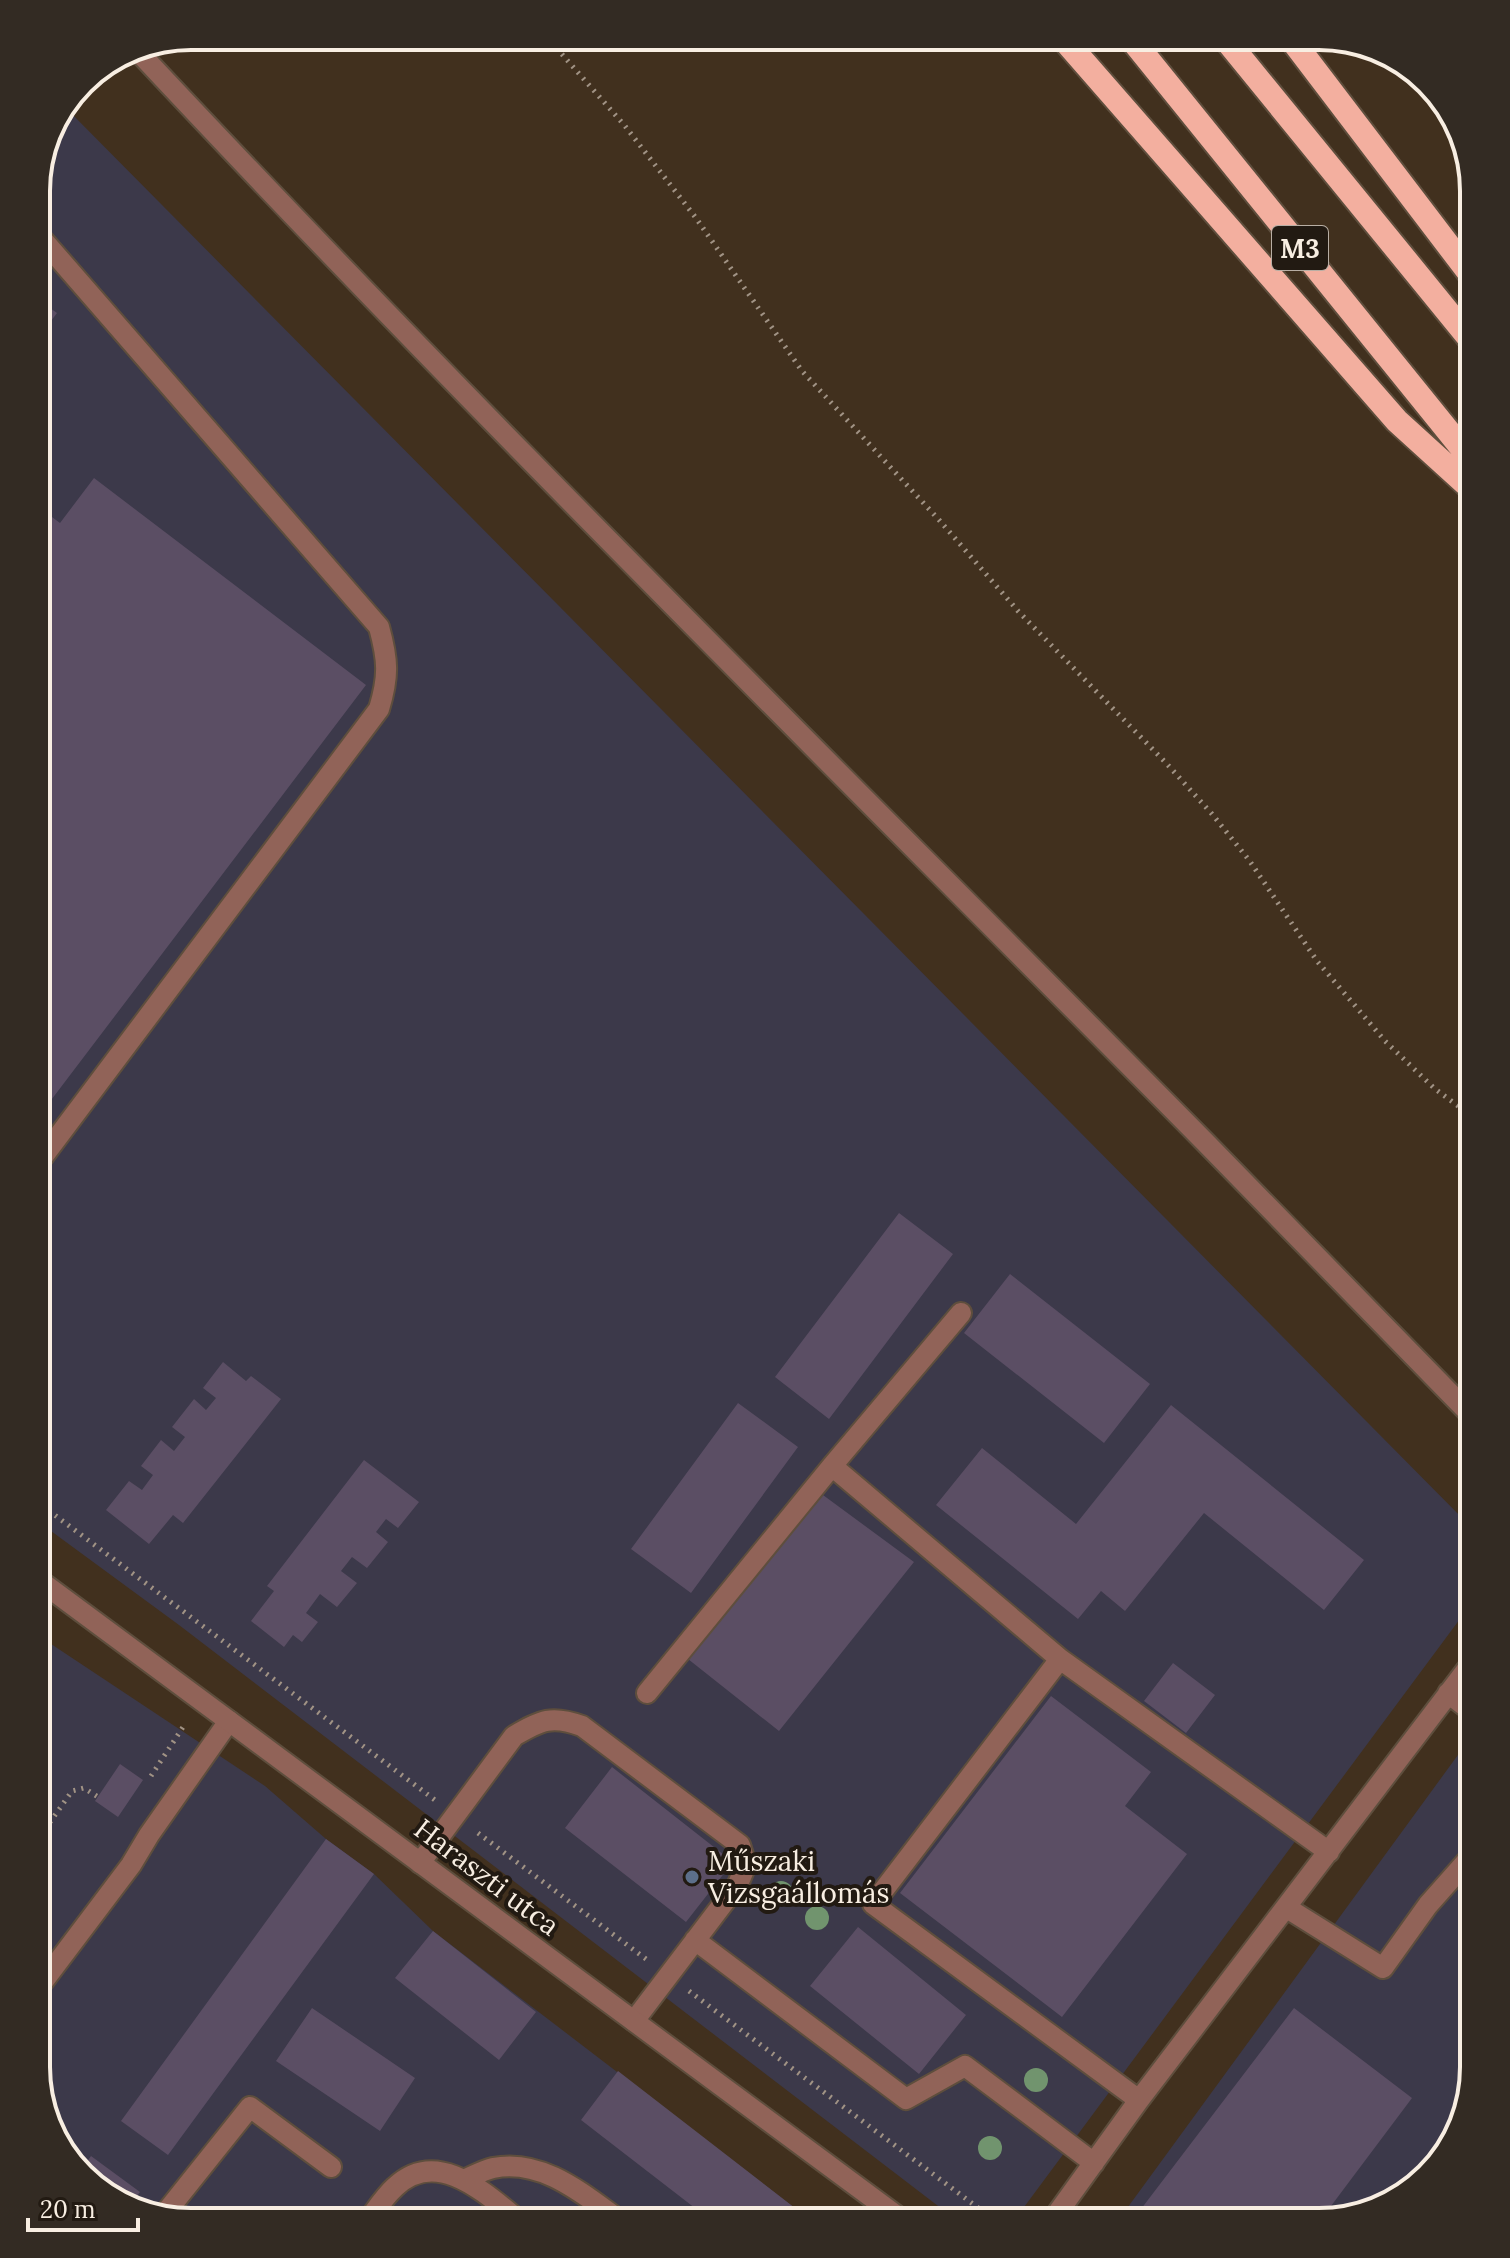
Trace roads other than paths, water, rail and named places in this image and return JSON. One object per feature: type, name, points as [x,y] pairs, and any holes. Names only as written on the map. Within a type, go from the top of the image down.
[{"type":"highway","points":[[1073,50],[1397,421],[1460,478]]},
{"type":"highway","name":"M3","points":[[1140,50],[1460,446]]},
{"type":"highway","name":"M3","points":[[1234,50],[1460,327]]},
{"type":"highway","points":[[1300,50],[1460,261]]},
{"type":"street","points":[[145,58],[284,207],[633,566],[1460,1404]]},
{"type":"street","points":[[50,248],[379,627],[387,655],[387,682],[379,709],[50,1147]]},
{"type":"street","points":[[647,1693],[961,1313]]},
{"type":"street","points":[[832,1466],[1060,1659],[1329,1852]]},
{"type":"street","name":"Haraszti utca","points":[[50,1588],[886,2208]]},
{"type":"street","points":[[1060,1659],[873,1904],[1139,2100]]},
{"type":"street","points":[[1061,2208],[1139,2100],[1460,1678]]},
{"type":"street","points":[[1448,1693],[1460,1702]]},
{"type":"street","points":[[420,1863],[514,1736],[537,1723],[560,1718],[582,1726],[740,1845],[746,1865],[738,1884],[634,2021]]},
{"type":"street","points":[[50,1972],[131,1865],[229,1721]]},
{"type":"street","points":[[1287,1908],[1383,1968],[1428,1905],[1460,1869]]},
{"type":"street","points":[[695,1940],[906,2099],[965,2066],[1094,2163]]},
{"type":"street","points":[[171,2206],[250,2107],[331,2167]]},
{"type":"street","points":[[464,2180],[493,2168],[530,2170],[565,2182],[602,2208]]},
{"type":"street","points":[[378,2208],[395,2187],[410,2176],[433,2171],[458,2175],[502,2208]]},
{"type":"place","name":"Műszaki Vizsgaállomás","points":[[692,1877]]}]
